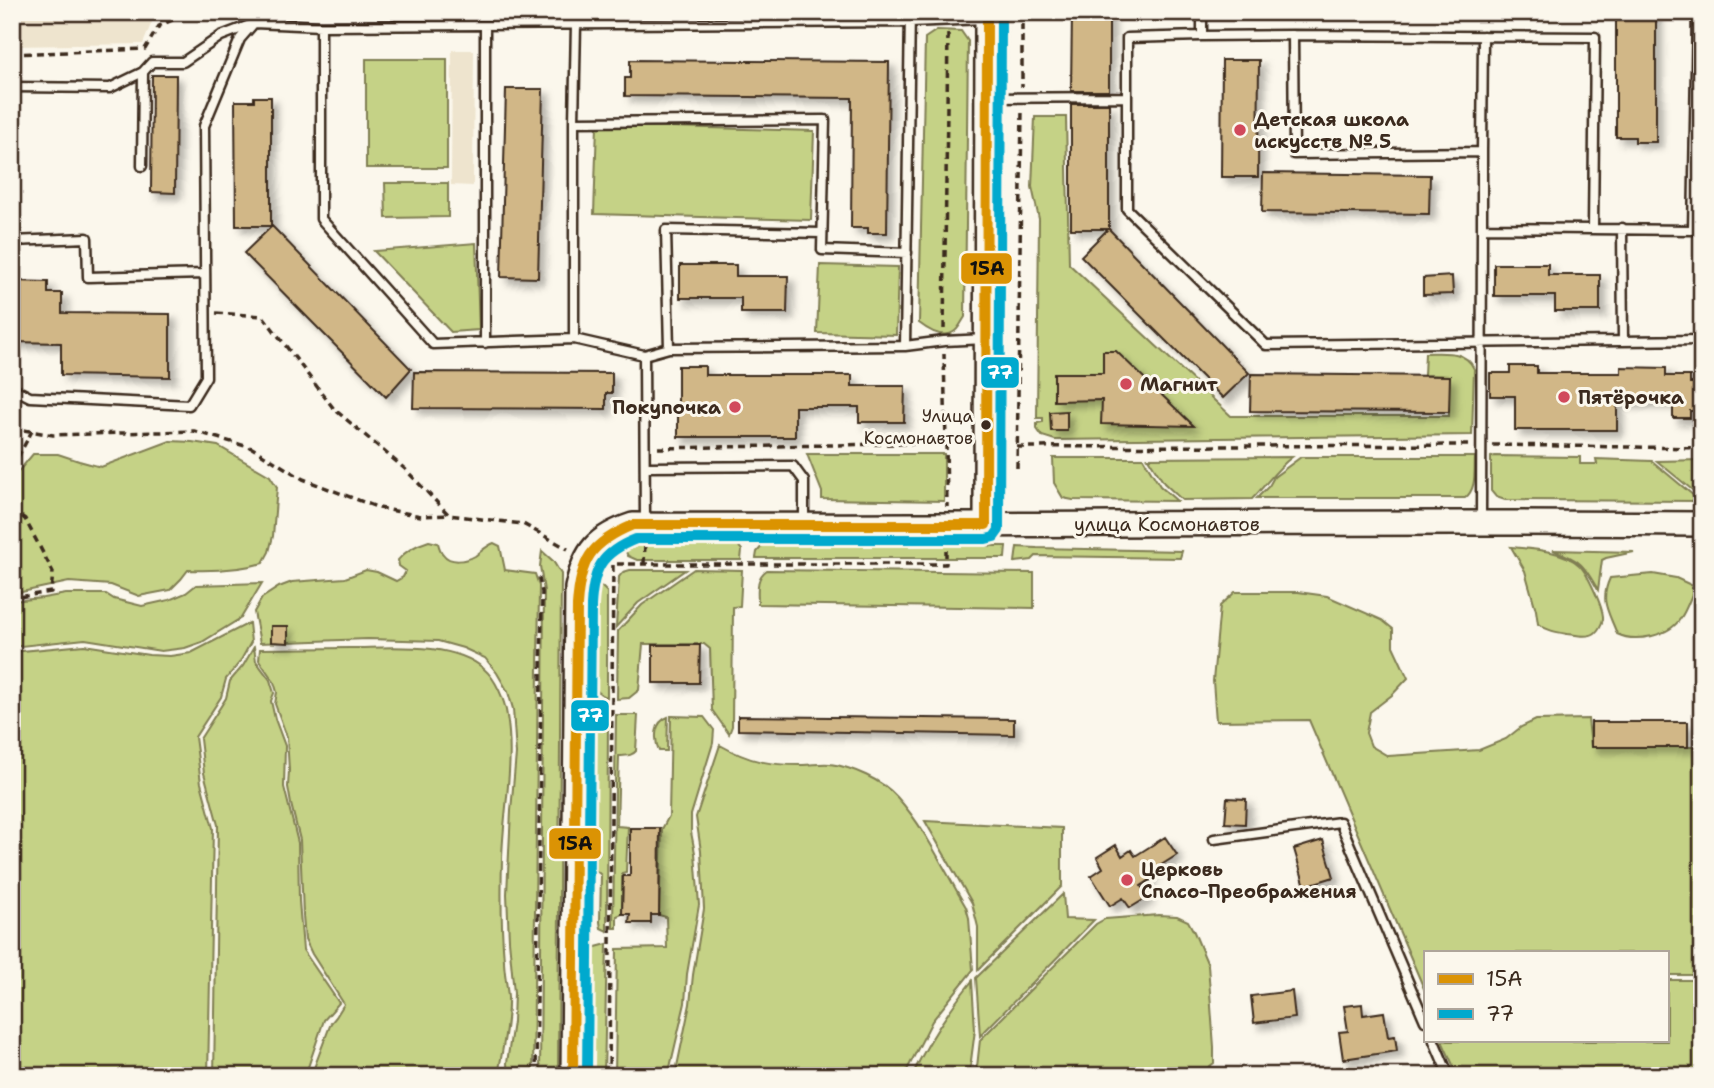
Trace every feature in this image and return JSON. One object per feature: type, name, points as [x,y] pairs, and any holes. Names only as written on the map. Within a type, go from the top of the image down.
[{"type":"main road","points":[[986,525],[987,16]]},
{"type":"main road","name":"улица Космонавтов","points":[[639,525],[1481,522],[1702,524]]},
{"type":"main road","points":[[573,1076],[577,588],[585,559],[603,538],[639,525]]},
{"type":"lane","points":[[12,388],[30,397],[189,405],[206,377],[204,126],[240,39],[254,23],[254,12]]},
{"type":"lane","points":[[552,24],[553,12]]},
{"type":"lane","points":[[725,12],[725,23]]},
{"type":"lane","points":[[827,12],[827,22]]},
{"type":"lane","points":[[905,346],[910,12]]},
{"type":"lane","points":[[1202,12],[1202,36]]},
{"type":"lane","points":[[1482,228],[1693,230],[1697,12]]},
{"type":"lane","points":[[12,87],[110,88],[143,72],[152,62],[183,62],[221,36],[254,23],[321,26],[910,22],[987,16]]},
{"type":"lane","points":[[574,339],[576,24]]},
{"type":"lane","points":[[485,25],[485,343]]},
{"type":"lane","points":[[321,26],[321,219],[433,344],[574,339],[644,355],[669,348],[905,346],[987,338]]},
{"type":"lane","points":[[1293,35],[1294,154],[1482,152]]},
{"type":"lane","points":[[1593,228],[1595,37],[1293,35],[1127,38],[1127,209],[1266,345],[1702,340]]},
{"type":"lane","points":[[1481,522],[1483,36]]},
{"type":"lane","points":[[142,166],[143,72]]},
{"type":"lane","points":[[987,98],[1127,97]]},
{"type":"lane","points":[[574,122],[825,120],[822,250],[907,253]]},
{"type":"lane","points":[[1622,228],[1623,341]]},
{"type":"lane","points":[[669,348],[666,230],[822,233]]},
{"type":"lane","points":[[12,241],[87,239],[88,277],[205,274]]},
{"type":"lane","points":[[639,525],[645,467],[644,355]]},
{"type":"lane","points":[[645,467],[793,466],[804,481],[804,525]]},
{"type":"lane","points":[[1214,839],[1340,822],[1424,1018]]},
{"type":"lane","points":[[1434,1042],[1449,1076]]},
{"type":"path","points":[[12,54],[145,49],[159,26],[190,12]]},
{"type":"path","points":[[1017,468],[1022,12]]},
{"type":"path","points":[[609,1076],[613,564],[946,564],[944,341],[948,21]]},
{"type":"path","points":[[205,312],[264,316],[334,409],[405,469],[449,515]]},
{"type":"path","points":[[12,428],[53,435],[194,431],[252,449],[303,479],[379,508],[421,516],[449,515],[523,524],[585,559]]},
{"type":"path","points":[[12,468],[32,431]]},
{"type":"path","points":[[645,448],[946,443]]},
{"type":"path","points":[[1017,447],[1482,445],[1702,448]]},
{"type":"path","points":[[12,509],[25,519],[53,572],[51,592],[12,598]]},
{"type":"path","points":[[536,1076],[542,592],[538,574]]},
{"type":"shaded area","points":[[12,12],[156,12],[143,44],[12,46]]},
{"type":"shaded area","points":[[452,50],[474,50],[473,186],[451,185]]},
{"type":"green space","points":[[937,30],[961,31],[968,41],[965,317],[956,330],[946,335],[931,331],[919,323],[925,38]]},
{"type":"green space","points":[[366,59],[447,59],[447,168],[366,168]]},
{"type":"green space","points":[[1035,117],[1066,117],[1069,264],[1231,416],[1449,416],[1449,376],[1424,375],[1425,353],[1446,353],[1465,358],[1474,369],[1472,435],[1055,440],[1042,436],[1037,429],[1037,423],[1043,422],[1043,418],[1037,418],[1039,219],[1032,187]]},
{"type":"green space","points":[[597,125],[814,131],[811,220],[594,214]]},
{"type":"green space","points":[[385,183],[448,183],[448,217],[386,218]]},
{"type":"green space","points":[[476,243],[479,330],[451,332],[374,251]]},
{"type":"green space","points":[[820,265],[898,267],[896,335],[817,333]]},
{"type":"green space","points":[[170,441],[218,446],[270,476],[277,487],[273,536],[263,563],[226,570],[188,570],[170,590],[139,596],[111,585],[69,582],[12,594],[12,479],[33,454],[58,454],[101,467]]},
{"type":"green space","points":[[807,454],[944,454],[944,501],[822,499],[822,492]]},
{"type":"green space","points":[[1292,457],[1252,499],[1182,500],[1164,483],[1148,458]]},
{"type":"green space","points":[[1301,457],[1475,457],[1474,479],[1465,498],[1257,498],[1274,477]]},
{"type":"green space","points":[[1491,457],[1580,457],[1580,464],[1597,464],[1596,459],[1652,461],[1700,501],[1505,500],[1496,497],[1491,491]]},
{"type":"green space","points":[[1053,458],[1143,458],[1160,486],[1177,501],[1063,498],[1054,483]]},
{"type":"green space","points":[[1702,460],[1702,498],[1657,461]]},
{"type":"green space","points":[[429,541],[438,543],[446,557],[458,561],[475,556],[494,543],[500,546],[505,570],[535,574],[539,586],[533,1076],[508,1076],[514,993],[507,894],[516,754],[513,709],[508,692],[497,673],[485,658],[438,641],[368,639],[260,643],[254,612],[262,598],[279,587],[292,582],[345,578],[366,570],[396,581],[403,577],[406,571],[399,566],[398,560],[412,548]]},
{"type":"green space","points":[[646,542],[736,543],[742,550],[741,560],[637,560],[628,556],[623,546]]},
{"type":"green space","points":[[763,545],[1006,546],[1005,558],[756,558]]},
{"type":"green space","points":[[1017,547],[1182,551],[1180,558],[1036,556],[1032,560],[1015,562]]},
{"type":"green space","points":[[1511,547],[1556,553],[1579,565],[1598,599],[1603,614],[1596,632],[1582,636],[1552,631],[1538,624],[1525,571]]},
{"type":"green space","points":[[1553,550],[1634,552],[1602,560],[1598,590],[1581,564]]},
{"type":"green space","points":[[542,551],[553,561],[561,574],[558,1076],[540,1076],[544,591],[540,566]]},
{"type":"green space","points":[[694,569],[742,570],[740,606],[733,607],[732,726],[729,734],[712,710],[710,649],[704,644],[643,644],[639,690],[629,698],[617,699],[618,631],[642,605]]},
{"type":"green space","points":[[630,570],[685,570],[638,603],[616,627],[619,577]]},
{"type":"green space","points":[[767,570],[1034,573],[1034,608],[758,604],[759,581]]},
{"type":"green space","points":[[1653,574],[1676,578],[1691,585],[1693,592],[1682,616],[1675,625],[1660,634],[1633,638],[1617,634],[1605,600],[1610,578]]},
{"type":"green space","points":[[595,580],[607,592],[607,697],[601,695],[593,682]]},
{"type":"green space","points":[[262,583],[241,618],[202,642],[185,648],[161,651],[85,639],[12,647],[12,601],[66,594],[106,594],[114,599],[142,606],[169,600],[186,593],[196,585]]},
{"type":"green space","points":[[1235,592],[1298,592],[1327,596],[1382,620],[1393,629],[1393,646],[1408,678],[1370,712],[1366,733],[1371,746],[1388,756],[1479,750],[1506,739],[1521,727],[1536,720],[1588,719],[1591,747],[1702,747],[1702,975],[1668,975],[1668,951],[1424,951],[1424,989],[1309,720],[1216,721],[1213,681],[1220,606]]},
{"type":"green space","points":[[249,623],[251,642],[226,679],[221,697],[195,737],[201,783],[213,828],[208,1076],[12,1076],[12,652],[84,645],[170,656],[191,653]]},
{"type":"green space","points":[[254,647],[256,661],[270,680],[274,693],[271,701],[275,719],[285,746],[284,787],[298,843],[303,950],[339,1003],[324,1020],[305,1076],[214,1076],[218,825],[204,773],[200,739],[226,698],[230,681]]},
{"type":"green space","points":[[401,647],[438,650],[471,660],[484,669],[496,684],[507,716],[510,752],[501,884],[508,1007],[498,1076],[311,1076],[331,1023],[344,1004],[305,939],[300,840],[288,787],[287,737],[275,704],[277,692],[274,682],[259,660],[260,649]]},
{"type":"green space","points":[[616,715],[638,715],[636,751],[630,755],[619,756],[617,826],[628,827],[626,872],[622,873],[622,914],[617,916],[617,928],[613,928]]},
{"type":"green space","points":[[608,716],[607,931],[601,928],[600,922],[601,875],[593,868],[593,732],[602,719]]},
{"type":"green space","points":[[671,716],[704,717],[714,730],[713,743],[691,815],[699,905],[687,974],[685,1003],[668,1076],[615,1076],[617,949],[667,948],[666,917],[659,915],[662,829],[669,816]]},
{"type":"green space","points":[[668,717],[667,751],[659,751],[656,731],[663,719]]},
{"type":"green space","points":[[720,745],[750,759],[770,763],[839,766],[857,771],[883,785],[897,797],[917,822],[966,907],[973,970],[932,1021],[904,1076],[675,1076],[690,1004],[704,909],[696,817]]},
{"type":"green space","points":[[925,821],[1062,828],[1062,886],[978,970],[978,927],[972,903]]},
{"type":"green space","points":[[1063,894],[1065,919],[1094,920],[980,1036],[976,978]]},
{"type":"green space","points":[[1177,916],[1188,921],[1208,965],[1214,1063],[1197,1076],[976,1076],[980,1040],[1096,924],[1105,919]]},
{"type":"green space","points":[[607,944],[604,1076],[590,1076],[591,957],[596,947]]},
{"type":"green space","points":[[1668,980],[1702,980],[1702,1076],[1458,1076],[1442,1042],[1668,1042]]},
{"type":"green space","points":[[972,981],[975,1030],[969,1076],[912,1076],[939,1027]]},
{"type":"building","points":[[1072,12],[1109,12],[1109,91],[1071,91]]},
{"type":"building","points":[[1616,12],[1656,12],[1656,142],[1635,142],[1635,137],[1616,137]]},
{"type":"building","points":[[630,60],[889,62],[887,233],[868,233],[868,228],[851,228],[852,98],[625,96],[625,78],[630,78]]},
{"type":"building","name":"Детская школа искусств № 5","points":[[1222,60],[1259,60],[1258,177],[1221,177]]},
{"type":"building","points":[[152,75],[176,75],[175,193],[151,192]]},
{"type":"building","points":[[506,89],[543,89],[538,278],[501,277]]},
{"type":"building","points":[[254,97],[271,97],[271,226],[236,226],[235,101],[254,101]]},
{"type":"building","points":[[1071,104],[1109,104],[1109,229],[1249,373],[1223,398],[1081,256],[1108,229],[1071,229]]},
{"type":"building","points":[[1263,173],[1430,175],[1429,214],[1262,212]]},
{"type":"building","points":[[272,226],[411,369],[386,397],[244,253]]},
{"type":"building","points":[[1494,264],[1548,264],[1548,275],[1600,275],[1600,311],[1555,311],[1555,296],[1494,296]]},
{"type":"building","points":[[680,265],[736,265],[736,276],[788,276],[787,313],[741,313],[741,298],[680,298]]},
{"type":"building","points":[[1452,276],[1453,294],[1423,295],[1423,278]]},
{"type":"building","points":[[12,281],[48,282],[48,293],[62,293],[62,313],[170,314],[170,377],[61,375],[61,343],[12,342]]},
{"type":"building","name":"Магнит","points":[[1103,351],[1116,351],[1194,426],[1101,424],[1102,400],[1054,401],[1054,373],[1103,373]]},
{"type":"building","points":[[678,366],[705,366],[705,375],[852,375],[852,386],[905,386],[904,422],[859,422],[859,407],[795,407],[795,437],[678,437]]},
{"type":"building","points":[[1510,366],[1537,366],[1537,373],[1621,373],[1621,367],[1666,368],[1666,376],[1690,376],[1690,383],[1702,383],[1702,411],[1690,411],[1690,418],[1673,418],[1673,402],[1617,402],[1617,430],[1515,430],[1515,396],[1490,396],[1490,373],[1510,373]]},
{"type":"building","points":[[414,372],[612,373],[612,393],[606,393],[606,409],[413,408]]},
{"type":"building","points":[[1251,374],[1450,376],[1449,412],[1250,411]]},
{"type":"building","points":[[1067,411],[1067,431],[1051,431],[1050,412]]},
{"type":"building","points":[[271,626],[288,626],[288,643],[271,642]]},
{"type":"building","points":[[653,645],[700,645],[699,683],[653,683]]},
{"type":"building","points":[[738,716],[1014,719],[1014,735],[738,730]]},
{"type":"building","points":[[1591,722],[1688,722],[1688,747],[1591,747]]},
{"type":"building","points":[[1227,798],[1246,799],[1245,824],[1225,823]]},
{"type":"building","points":[[630,828],[660,828],[659,915],[651,915],[651,923],[629,923],[630,914],[622,914],[623,876],[630,876]]},
{"type":"building","points":[[1165,837],[1177,855],[1147,874],[1150,880],[1141,886],[1148,897],[1130,908],[1123,898],[1110,906],[1091,876],[1103,868],[1097,857],[1116,845],[1122,856],[1131,850],[1135,856]]},
{"type":"building","points":[[1323,840],[1334,877],[1305,886],[1294,849]]},
{"type":"building","points":[[1292,991],[1295,1018],[1254,1023],[1251,996]]},
{"type":"building","points":[[1362,1004],[1363,1015],[1384,1012],[1388,1037],[1395,1036],[1397,1051],[1343,1059],[1339,1032],[1348,1031],[1344,1006]]},
{"type":"transit line","name":"15А","points":[[986,525],[987,12]]},
{"type":"transit line","name":"77","points":[[587,1076],[591,606],[594,582],[606,557],[636,539],[986,539],[994,537],[999,530],[1001,12]]},
{"type":"transit line","name":"15А","points":[[573,1076],[577,606],[581,576],[590,555],[607,539],[633,525],[986,525]]},
{"type":"place","name":"Детская школа искусств № 5","points":[[1240,130]]},
{"type":"place","name":"Магнит","points":[[1126,384]]},
{"type":"place","name":"Пятёрочка","points":[[1564,397]]},
{"type":"place","name":"Покупочка","points":[[735,407]]},
{"type":"place","name":"Улица Космонавтов","points":[[986,425]]},
{"type":"place","name":"Церковь Спасо-Преображения","points":[[1127,880]]}]
